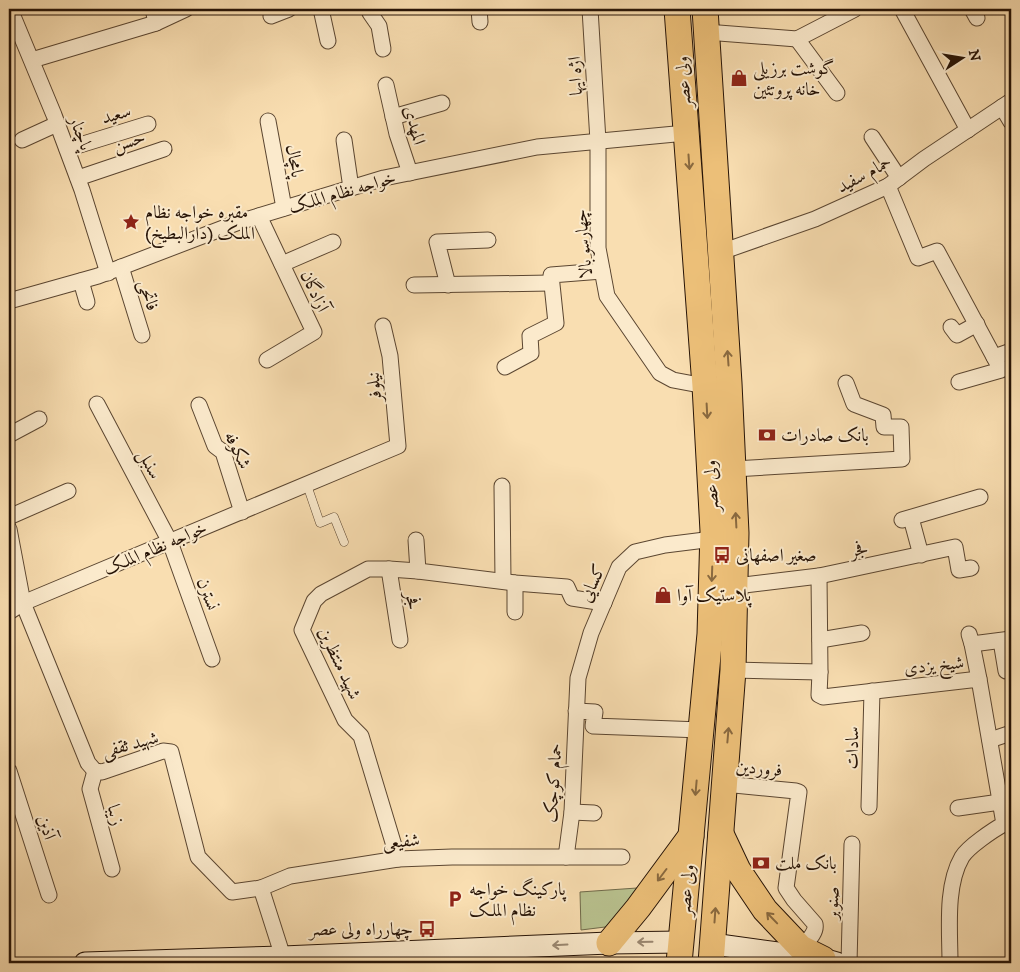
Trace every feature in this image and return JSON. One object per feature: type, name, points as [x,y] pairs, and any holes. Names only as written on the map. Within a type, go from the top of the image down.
[{"type":"main road","name":"ولی عصر","points":[[677,9],[705,386],[713,539],[710,634],[680,953]]},
{"type":"main road","name":"ولی عصر","points":[[706,20],[734,469],[736,533],[733,670],[712,953]]},
{"type":"main road","points":[[720,832],[738,870],[765,910],[801,948],[830,961]]},
{"type":"main road","points":[[609,942],[638,908],[691,836]]},
{"type":"main road","points":[[85,963],[283,957],[609,942],[680,953],[712,953],[830,961]]},
{"type":"street","name":"پاچنار","points":[[10,9],[14,33],[32,60],[115,270]]},
{"type":"street","points":[[32,60],[155,16],[186,9]]},
{"type":"street","points":[[271,16],[289,9]]},
{"type":"street","points":[[321,9],[328,40]]},
{"type":"street","points":[[370,9],[370,13],[379,26],[383,49]]},
{"type":"street","name":"اژه ایها","points":[[590,9],[598,141]]},
{"type":"street","points":[[706,20],[798,39],[855,9]]},
{"type":"street","points":[[902,9],[968,130]]},
{"type":"street","points":[[798,39],[837,93]]},
{"type":"street","name":"المهدی","points":[[386,85],[397,134],[410,173]]},
{"type":"street","points":[[393,117],[442,103]]},
{"type":"street","points":[[1007,104],[1011,122]]},
{"type":"street","name":"حمام سفید","points":[[721,252],[815,219],[894,182],[924,159],[1007,104]]},
{"type":"street","name":"پامچال","points":[[268,121],[284,208]]},
{"type":"street","points":[[22,140],[57,124]]},
{"type":"street","name":"سعید","points":[[66,149],[148,124]]},
{"type":"street","name":"خواجه نظام الملک","points":[[9,301],[115,270],[239,222],[384,178],[537,147],[686,133]]},
{"type":"street","points":[[872,138],[894,182],[918,258],[937,251],[1001,370],[959,382]]},
{"type":"street","points":[[344,140],[351,188]]},
{"type":"street","name":"چهارسو بالا","points":[[598,141],[598,248],[607,296],[660,373],[673,380],[705,386]]},
{"type":"street","name":"حسن","points":[[78,178],[164,150]]},
{"type":"street","name":"آزادگان","points":[[259,216],[314,332],[267,360]]},
{"type":"street","points":[[448,284],[437,242],[488,240]]},
{"type":"street","points":[[282,264],[333,242]]},
{"type":"street","name":"فاتحی","points":[[115,270],[142,335]]},
{"type":"street","points":[[505,367],[531,354],[530,336],[556,323],[551,275],[602,271]]},
{"type":"street","points":[[81,281],[87,302]]},
{"type":"street","points":[[414,285],[552,283]]},
{"type":"street","points":[[951,327],[957,335],[976,324]]},
{"type":"street","name":"نیلوفر","points":[[383,326],[390,356],[398,446]]},
{"type":"street","points":[[994,357],[1011,351]]},
{"type":"street","points":[[734,469],[902,459],[901,427],[884,427],[883,415],[854,404],[846,383]]},
{"type":"street","name":"سنبل","points":[[97,404],[170,542]]},
{"type":"street","name":"شکوفه","points":[[199,405],[214,446],[223,452],[242,512]]},
{"type":"street","points":[[9,435],[39,419]]},
{"type":"street","name":"خواجه نظام الملک","points":[[9,612],[23,603],[398,446]]},
{"type":"street","points":[[502,486],[509,582],[515,612]]},
{"type":"street","points":[[9,517],[68,491]]},
{"type":"street","points":[[921,555],[907,519],[980,497]]},
{"type":"street","points":[[9,529],[23,603]]},
{"type":"street","name":"کسایی","points":[[576,711],[578,678],[591,633],[619,567],[635,552],[665,545],[713,539]]},
{"type":"street","points":[[416,540],[418,571]]},
{"type":"street","name":"نسترن","points":[[170,542],[212,659]]},
{"type":"street","name":"فجر","points":[[736,586],[819,576],[956,547],[959,570],[971,568]]},
{"type":"street","name":"فجر","points":[[389,568],[400,640]]},
{"type":"street","name":"شهید منتظرین","points":[[398,858],[361,736],[345,720],[302,630],[314,601],[321,594],[368,570],[389,568],[567,587],[572,598],[604,603]]},
{"type":"street","name":"شیخ یزدی","points":[[819,576],[820,696],[979,679],[1000,802],[1008,824],[991,831],[962,856],[954,881],[951,899],[950,963]]},
{"type":"street","name":"شهید ثقفی","points":[[23,603],[88,763],[95,771],[102,772],[163,751],[172,752],[198,857],[232,892],[261,888]]},
{"type":"street","points":[[820,640],[862,633]]},
{"type":"street","points":[[979,679],[970,639],[1006,640],[1006,670]]},
{"type":"street","points":[[733,670],[820,672]]},
{"type":"street","name":"سادات","points":[[869,807],[872,691]]},
{"type":"street","points":[[576,711],[595,712],[593,726],[701,730]]},
{"type":"street","name":"حمام کوچک","points":[[566,857],[572,812],[576,711]]},
{"type":"street","points":[[990,740],[1011,733]]},
{"type":"street","name":"آذین","points":[[9,771],[49,895]]},
{"type":"street","name":"زیبا","points":[[95,771],[90,789],[112,868]]},
{"type":"street","name":"فروردین","points":[[724,784],[799,792],[786,888],[794,900],[816,924],[815,932],[801,948]]},
{"type":"street","points":[[958,808],[1000,802]]},
{"type":"street","points":[[572,812],[594,813]]},
{"type":"street","name":"صنوبر","points":[[849,963],[852,844]]},
{"type":"street","name":"شفیعی","points":[[261,888],[290,876],[398,858],[622,857]]},
{"type":"street","points":[[261,888],[283,957]]},
{"type":"lane","points":[[307,485],[320,523],[334,517],[344,542]]},
{"type":"green space","points":[[637,888],[627,907],[613,926],[581,930],[580,892]]},
{"type":"place","name":"گوشت برزیلی خانه پروتئین","points":[[739,78]]},
{"type":"place","name":"مقبره خواجه نظام الملک (دارالبطیخ)","points":[[131,222]]},
{"type":"place","name":"بانک صادرات","points":[[767,435]]},
{"type":"place","name":"صغیر اصفهانی","points":[[722,555]]},
{"type":"place","name":"پلاستیک آوا","points":[[663,595]]},
{"type":"place","name":"بانک ملت","points":[[761,863]]},
{"type":"place","name":"پارکینگ خواجه نظام الملک","points":[[455,899]]},
{"type":"place","name":"چهارراه ولی عصر","points":[[427,929]]}]
